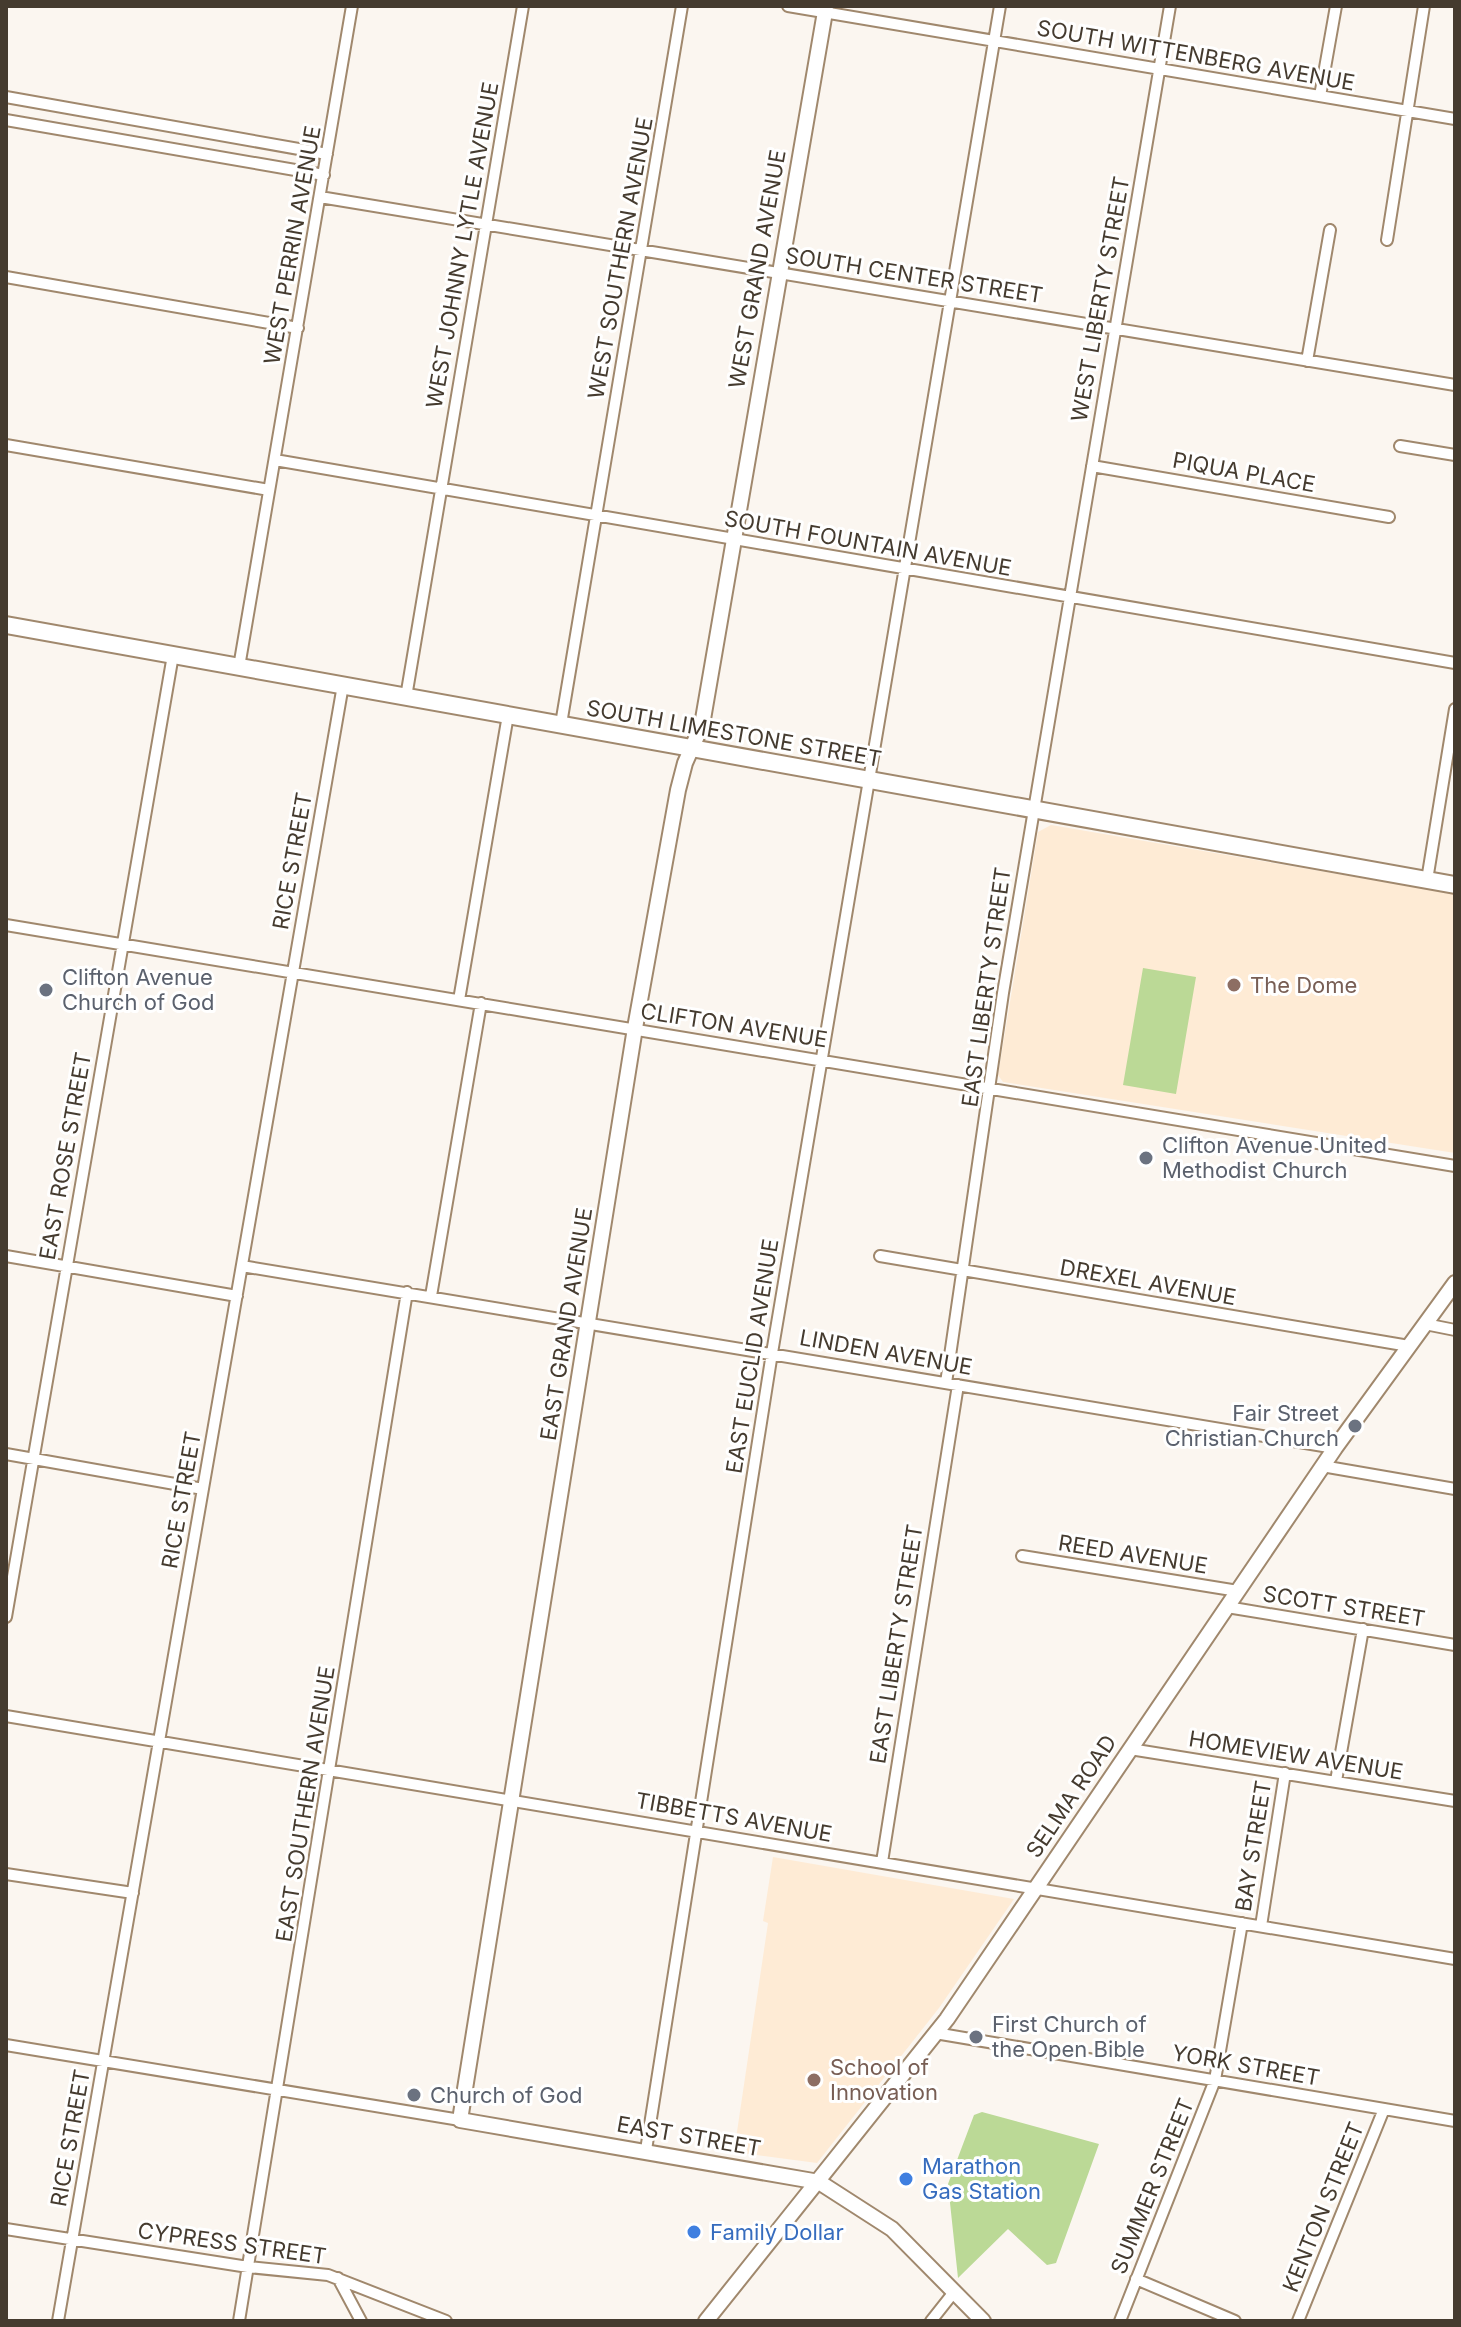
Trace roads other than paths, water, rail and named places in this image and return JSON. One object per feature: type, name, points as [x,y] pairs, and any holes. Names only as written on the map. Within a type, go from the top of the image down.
[{"type":"main road","name":"SOUTH LIMESTONE STREET","points":[[6,625],[1455,885]]},
{"type":"street","name":"WEST PERRIN AVENUE","points":[[239,667],[352,6]]},
{"type":"street","name":"WEST JOHNNY LYTLE AVENUE","points":[[406,697],[523,6]]},
{"type":"street","name":"WEST SOUTHERN AVENUE","points":[[596,516],[682,6]]},
{"type":"street","name":"SOUTH WITTENBERG AVENUE","points":[[788,6],[825,9],[994,41],[1455,119]]},
{"type":"street","name":"EAST EUCLID AVENUE","points":[[646,2150],[772,1353],[1000,6]]},
{"type":"street","name":"WEST LIBERTY STREET","points":[[1070,598],[1170,6]]},
{"type":"street","points":[[1320,96],[1336,6]]},
{"type":"street","points":[[1387,240],[1424,6]]},
{"type":"street","name":"WEST GRAND AVENUE","points":[[733,539],[825,9]]},
{"type":"street","points":[[6,97],[327,154]]},
{"type":"street","points":[[6,120],[324,175]]},
{"type":"street","name":"SOUTH CENTER STREET","points":[[320,197],[1455,385]]},
{"type":"street","points":[[1307,361],[1330,230]]},
{"type":"street","points":[[6,277],[298,328]]},
{"type":"street","points":[[6,445],[269,490]]},
{"type":"street","points":[[1400,446],[1455,455]]},
{"type":"street","name":"SOUTH FOUNTAIN AVENUE","points":[[275,460],[1455,663]]},
{"type":"street","name":"PIQUA PLACE","points":[[1092,466],[1389,517]]},
{"type":"street","points":[[561,724],[596,516]]},
{"type":"street","name":"EAST GRAND AVENUE","points":[[460,2120],[635,1028],[678,790],[691,746],[702,725],[733,539]]},
{"type":"street","name":"EAST LIBERTY STREET","points":[[882,1862],[952,1384],[963,1271],[990,1099],[988,1087],[1070,598]]},
{"type":"street","name":"EAST ROSE STREET","points":[[6,1617],[173,655]]},
{"type":"street","name":"RICE STREET","points":[[58,2321],[343,685]]},
{"type":"street","points":[[1427,880],[1455,709]]},
{"type":"street","points":[[459,1000],[508,715]]},
{"type":"street","name":"CLIFTON AVENUE","points":[[6,925],[1455,1166]]},
{"type":"street","points":[[431,1296],[481,1003]]},
{"type":"street","points":[[6,1256],[237,1296]]},
{"type":"street","name":"DREXEL AVENUE","points":[[880,1256],[1409,1346]]},
{"type":"street","name":"LINDEN AVENUE","points":[[242,1266],[1335,1448]]},
{"type":"street","name":"SELMA ROAD","points":[[706,2321],[935,2033],[1322,1466],[1455,1283]]},
{"type":"street","name":"EAST SOUTHERN AVENUE","points":[[239,2321],[407,1292]]},
{"type":"street","points":[[1425,1324],[1455,1330]]},
{"type":"street","points":[[6,1454],[203,1489]]},
{"type":"street","points":[[1322,1466],[1455,1489]]},
{"type":"street","name":"REED AVENUE","points":[[1022,1556],[1238,1591]]},
{"type":"street","name":"SCOTT STREET","points":[[1227,1607],[1455,1645]]},
{"type":"street","points":[[1336,1781],[1363,1629]]},
{"type":"street","name":"TIBBETTS AVENUE","points":[[6,1716],[1455,1959]]},
{"type":"street","name":"HOMEVIEW AVENUE","points":[[1130,1749],[1455,1801]]},
{"type":"street","name":"BAY STREET","points":[[1261,1926],[1285,1773]]},
{"type":"street","points":[[6,1874],[133,1893]]},
{"type":"street","name":"SUMMER STREET","points":[[1120,2321],[1215,2080],[1242,1923]]},
{"type":"street","name":"YORK STREET","points":[[935,2033],[1455,2121]]},
{"type":"street","name":"EAST STREET","points":[[6,2045],[646,2150],[819,2182],[892,2229],[983,2321]]},
{"type":"street","name":"KENTON STREET","points":[[1298,2321],[1384,2109]]},
{"type":"street","name":"CYPRESS STREET","points":[[6,2229],[338,2278],[446,2321]]},
{"type":"street","points":[[338,2278],[361,2321]]},
{"type":"street","points":[[1136,2279],[1235,2321]]},
{"type":"street","points":[[931,2321],[954,2292]]},
{"type":"place","name":"The Dome","points":[[1234,985]]},
{"type":"place","name":"Clifton Avenue Church of God","points":[[46,990]]},
{"type":"place","name":"Clifton Avenue United Methodist Church","points":[[1146,1158]]},
{"type":"place","name":"Fair Street Christian Church","points":[[1355,1426]]},
{"type":"place","name":"First Church of the Open Bible","points":[[976,2037]]},
{"type":"place","name":"School of Innovation","points":[[814,2080]]},
{"type":"place","name":"Church of God","points":[[414,2095]]},
{"type":"place","name":"Marathon Gas Station","points":[[906,2179]]},
{"type":"place","name":"Family Dollar","points":[[694,2232]]}]
